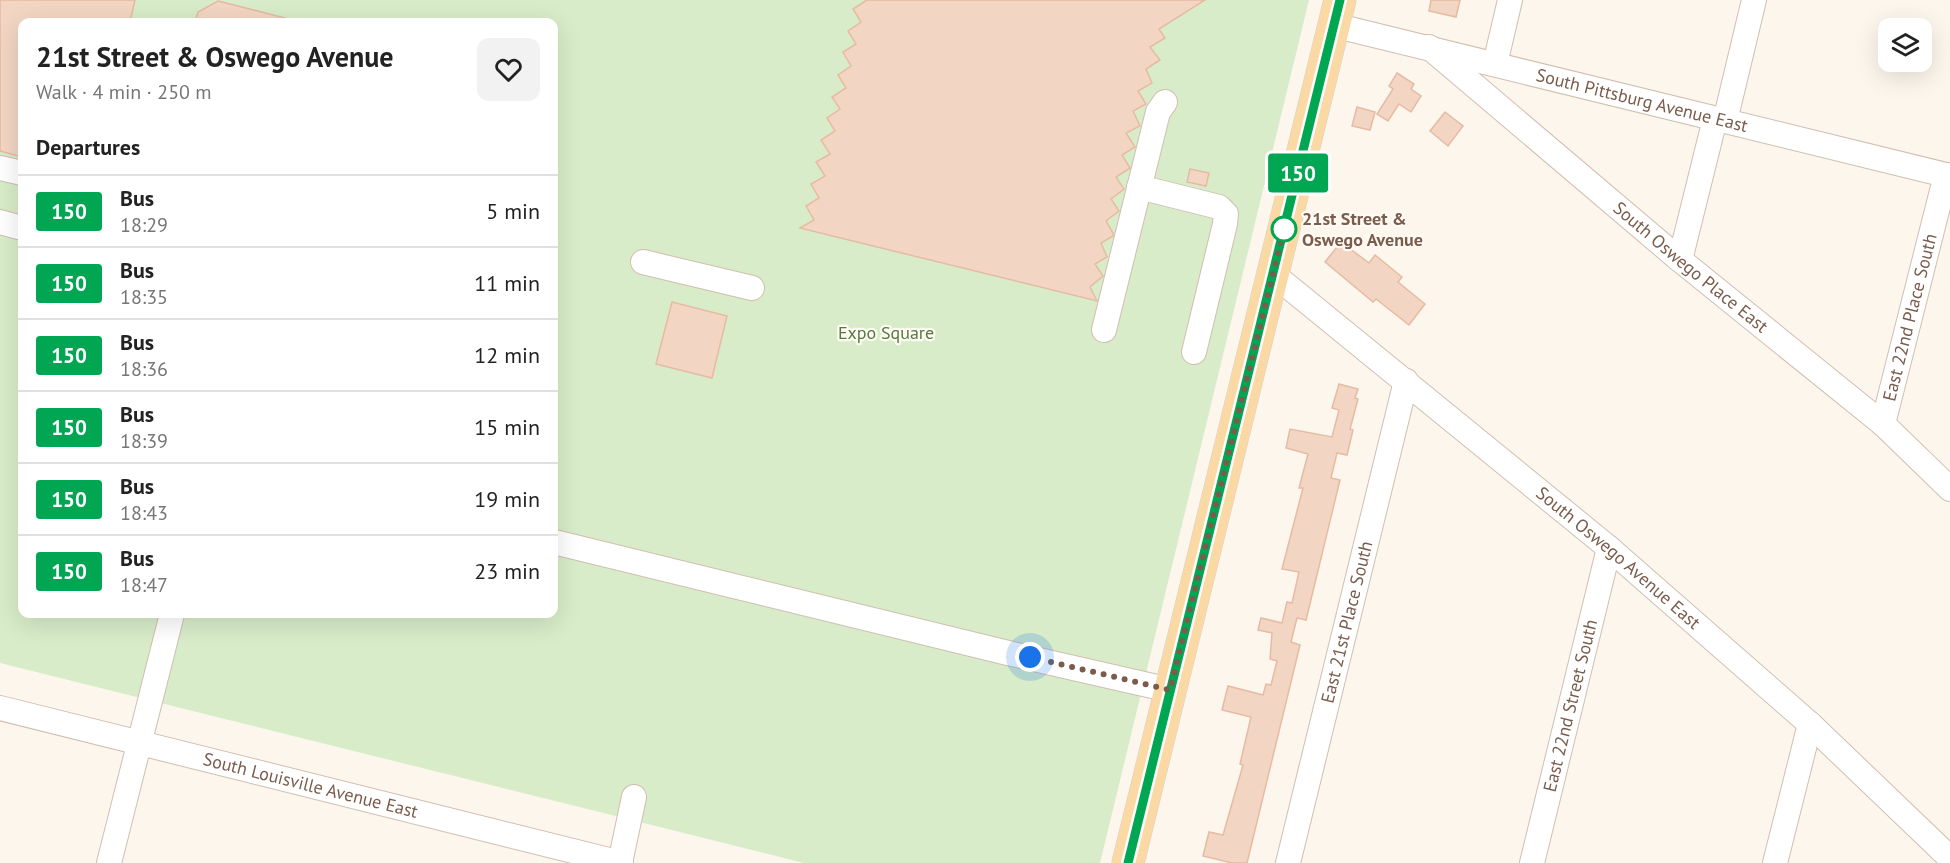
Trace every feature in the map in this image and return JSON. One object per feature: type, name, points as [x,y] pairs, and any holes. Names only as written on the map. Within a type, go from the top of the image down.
[{"type":"main road","points":[[1128,863],[1336,13]]},
{"type":"street","points":[[1495,64],[1510,0]]},
{"type":"street","points":[[1680,260],[1754,0]]},
{"type":"street","name":"South Pittsburg Avenue East","points":[[1336,13],[1429,47],[1948,176]]},
{"type":"street","name":"South Oswego Place East","points":[[1429,47],[1680,260],[1883,424],[1950,489]]},
{"type":"street","points":[[1104,330],[1158,112],[1165,102]]},
{"type":"street","points":[[0,168],[18,172]]},
{"type":"street","name":"East 22nd Place South","points":[[1883,424],[1948,176]]},
{"type":"street","points":[[1139,187],[1218,207],[1226,214],[1226,224],[1194,352]]},
{"type":"street","points":[[0,222],[18,227]]},
{"type":"street","points":[[643,262],[752,288]]},
{"type":"street","name":"South Oswego Avenue East","points":[[1273,274],[1609,548],[1810,724],[1950,858]]},
{"type":"street","name":"East 21st Place South","points":[[1288,863],[1406,381]]},
{"type":"street","points":[[558,543],[1008,653],[1170,690]]},
{"type":"street","name":"East 22nd Street South","points":[[1532,863],[1609,548]]},
{"type":"street","points":[[109,863],[171,618]]},
{"type":"street","name":"South Louisville Avenue East","points":[[0,708],[620,863]]},
{"type":"street","points":[[1775,863],[1810,724]]},
{"type":"street","points":[[620,863],[634,797]]},
{"type":"green space","name":"Expo Square","points":[[0,0],[1309,0],[1100,863],[804,863],[0,663]]},
{"type":"building","points":[[0,0],[135,0],[131,18],[18,18],[18,156],[0,151]]},
{"type":"building","points":[[867,0],[1205,0],[1159,29],[1165,38],[1150,47],[1160,60],[1146,69],[1152,83],[1138,91],[1146,104],[1133,111],[1140,126],[1126,133],[1135,147],[1122,155],[1130,168],[1116,177],[1124,189],[1111,199],[1119,211],[1106,221],[1113,233],[1113,236],[1101,243],[1107,257],[1095,264],[1103,276],[1090,287],[1097,301],[800,228],[814,220],[806,206],[819,198],[811,184],[825,176],[816,162],[830,154],[821,140],[835,131],[827,118],[840,109],[832,97],[846,88],[838,75],[851,66],[843,52],[856,44],[848,31],[861,22],[853,9]]},
{"type":"building","points":[[1431,0],[1460,0],[1456,17],[1429,11]]},
{"type":"building","points":[[218,1],[285,18],[196,18],[198,12]]},
{"type":"building","points":[[1397,73],[1414,84],[1411,89],[1421,96],[1411,112],[1399,104],[1388,121],[1377,114],[1393,89],[1389,86]]},
{"type":"building","points":[[1357,107],[1375,112],[1370,130],[1352,126]]},
{"type":"building","points":[[1445,112],[1463,126],[1448,146],[1430,131]]},
{"type":"building","points":[[1190,169],[1209,173],[1206,186],[1187,182]]},
{"type":"building","points":[[1341,242],[1369,263],[1375,255],[1402,277],[1398,282],[1425,304],[1409,325],[1376,299],[1373,302],[1325,262]]},
{"type":"building","points":[[672,302],[727,316],[712,378],[656,364]]},
{"type":"building","points":[[1339,384],[1358,389],[1355,398],[1358,399],[1350,429],[1353,430],[1347,455],[1337,453],[1331,478],[1340,480],[1306,620],[1297,618],[1291,642],[1300,645],[1247,863],[1232,863],[1203,856],[1209,832],[1223,835],[1243,765],[1240,764],[1251,717],[1222,710],[1228,686],[1263,695],[1266,684],[1271,685],[1277,661],[1270,659],[1272,633],[1258,630],[1261,618],[1282,623],[1287,602],[1292,603],[1299,572],[1282,569],[1303,488],[1299,488],[1308,454],[1286,448],[1290,429],[1332,437],[1339,410],[1332,408]]},
{"type":"bus line","name":"150","points":[[1128,863],[1340,0]]},
{"type":"place","name":"21st Street & Oswego Avenue","points":[[1284,229]]},
{"type":"route","points":[[1030,657],[1170,690],[1284,229]]}]
